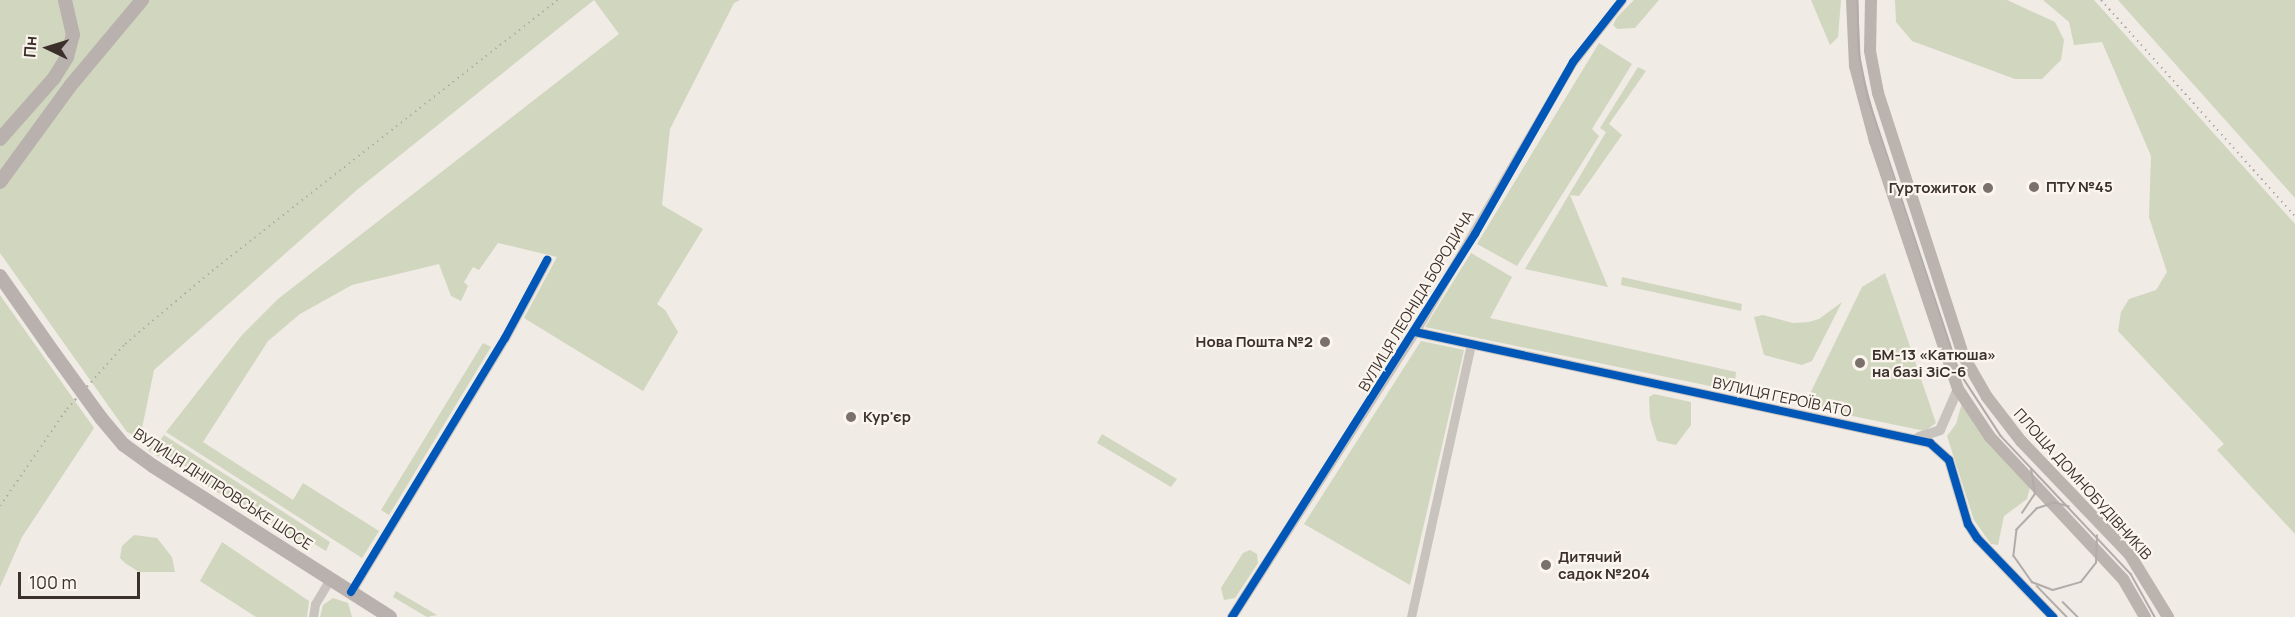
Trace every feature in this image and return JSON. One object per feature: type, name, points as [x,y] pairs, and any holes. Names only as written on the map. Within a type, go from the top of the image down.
[{"type":"main road","points":[[0,140],[54,78],[67,57],[73,35],[65,0]]},
{"type":"main road","points":[[0,182],[71,85],[142,0]]},
{"type":"main road","points":[[1852,0],[1856,66],[1875,141],[1958,388],[1990,437],[2123,579],[2145,617]]},
{"type":"main road","name":"ПЛОЩА ДОМНОБУДІВНИКІВ","points":[[1871,0],[1873,71],[1890,134],[1950,321],[1982,387],[2021,441],[2130,555],[2168,617]]},
{"type":"main road","name":"ВУЛИЦЯ ДНІПРОВСЬКЕ ШОСЕ","points":[[0,276],[101,418],[124,445],[153,466],[351,592],[370,612],[390,617]]},
{"type":"street","name":"ВУЛИЦЯ ЛЕОНІДА БОРОДИЧА","points":[[1232,617],[1415,332],[1573,62],[1622,0]]},
{"type":"street","points":[[351,592],[505,338],[547,260]]},
{"type":"street","name":"ВУЛИЦЯ ГЕРОЇВ АТО","points":[[1415,332],[1914,438],[1944,452],[1972,531],[2053,617]]},
{"type":"street","points":[[1411,617],[1471,344]]},
{"type":"street","points":[[1914,438],[1940,430],[1958,388]]},
{"type":"street","points":[[313,617],[315,604],[330,579]]},
{"type":"green space","points":[[0,0],[594,0],[358,189],[154,370],[141,433],[134,435],[127,432],[0,253]]},
{"type":"green space","points":[[594,0],[740,0],[734,3],[670,129],[662,205],[703,229],[657,304],[665,310],[678,332],[643,391],[524,318],[557,257],[498,243],[479,270],[473,267],[464,282],[468,286],[461,301],[451,296],[439,264],[352,285],[300,314],[268,341],[203,442],[293,500],[303,483],[379,531],[362,558],[166,432],[242,335],[278,299],[619,34]]},
{"type":"green space","points":[[1634,0],[1659,0],[1635,28],[1617,29],[1613,25],[1617,17]]},
{"type":"green space","points":[[1811,0],[1841,0],[1838,37],[1830,45]]},
{"type":"green space","points":[[1895,0],[2007,0],[2055,22],[2064,40],[2061,60],[2042,79],[2015,79],[1912,41],[1896,22]]},
{"type":"green space","points":[[2043,0],[2094,0],[2295,224],[2295,534],[2217,450],[2224,444],[2118,331],[2121,312],[2129,299],[2156,290],[2167,272],[2149,217],[2151,156],[2102,42],[2074,45],[2069,22]]},
{"type":"green space","points":[[2118,0],[2295,0],[2295,198]]},
{"type":"green space","points":[[1599,43],[1632,64],[1592,129],[1599,136],[1517,266],[1477,244]]},
{"type":"green space","points":[[1638,67],[1646,71],[1609,124],[1622,135],[1579,196],[1570,195],[1608,287],[1525,269],[1606,132],[1600,128]]},
{"type":"green space","points":[[1471,253],[1512,277],[1490,318],[1736,372],[1734,391],[1425,327]]},
{"type":"green space","points":[[1885,273],[1936,423],[1925,431],[1804,406],[1862,287]]},
{"type":"green space","points":[[1622,277],[1742,304],[1741,311],[1621,285]]},
{"type":"green space","points":[[0,295],[94,428],[22,537],[0,587]]},
{"type":"green space","points":[[1842,302],[1812,361],[1802,365],[1764,355],[1754,317],[1763,315],[1793,323],[1809,322],[1819,319]]},
{"type":"green space","points":[[1421,341],[1464,350],[1410,585],[1304,524]]},
{"type":"green space","points":[[483,343],[491,347],[389,515],[381,510]]},
{"type":"green space","points":[[1654,394],[1691,402],[1691,425],[1676,445],[1657,441],[1650,418],[1649,397]]},
{"type":"green space","points":[[1962,403],[2030,487],[2027,499],[2004,516],[1998,545],[1991,544],[1974,520],[1947,436],[1956,424]]},
{"type":"green space","points":[[1102,434],[1177,479],[1171,487],[1097,443]]},
{"type":"green space","points":[[164,435],[330,542],[326,551],[311,542],[308,547],[149,451],[150,439],[157,444]]},
{"type":"green space","points":[[134,535],[157,538],[172,557],[175,572],[139,572],[125,563],[120,558],[122,546]]},
{"type":"green space","points":[[222,542],[309,601],[307,617],[256,617],[200,581]]},
{"type":"green space","points":[[1250,550],[1257,554],[1258,563],[1235,598],[1224,600],[1221,588],[1243,553]]},
{"type":"green space","points":[[396,591],[437,615],[427,617],[393,597]]},
{"type":"green space","points":[[333,598],[348,603],[352,617],[320,617],[323,605]]},
{"type":"tram line","points":[[1858,0],[1859,52],[1868,97],[1960,373],[2001,436],[2131,574],[2155,617]]},
{"type":"tram line","points":[[2022,513],[2035,494],[2031,470]]},
{"type":"tram line","points":[[2069,507],[2055,503],[2037,509],[2017,530],[2014,556],[2032,582],[2053,590],[2081,582],[2096,563],[2097,536]]},
{"type":"tram line","points":[[2037,586],[2067,617]]},
{"type":"tram line","points":[[2063,602],[2078,617]]},
{"type":"railway","points":[[0,506],[67,409],[125,344],[212,271],[557,0]]},
{"type":"railway","points":[[2101,0],[2295,216]]},
{"type":"cycle path","points":[[1232,617],[1475,234],[1573,62],[1622,0]]},
{"type":"cycle path","points":[[351,592],[505,338],[547,260]]},
{"type":"cycle path","points":[[1415,332],[1930,443],[1949,460],[1968,524],[1977,538],[2053,617]]},
{"type":"place","name":"ПТУ №45","points":[[2034,187]]},
{"type":"place","name":"Гуртожиток","points":[[1988,188]]},
{"type":"place","name":"Нова Пошта №2","points":[[1325,342]]},
{"type":"place","name":"БМ-13 «Катюша» на базі ЗіС-6","points":[[1860,363]]},
{"type":"place","name":"Кур'єр","points":[[851,417]]},
{"type":"place","name":"Дитячий садок №204","points":[[1546,565]]}]
